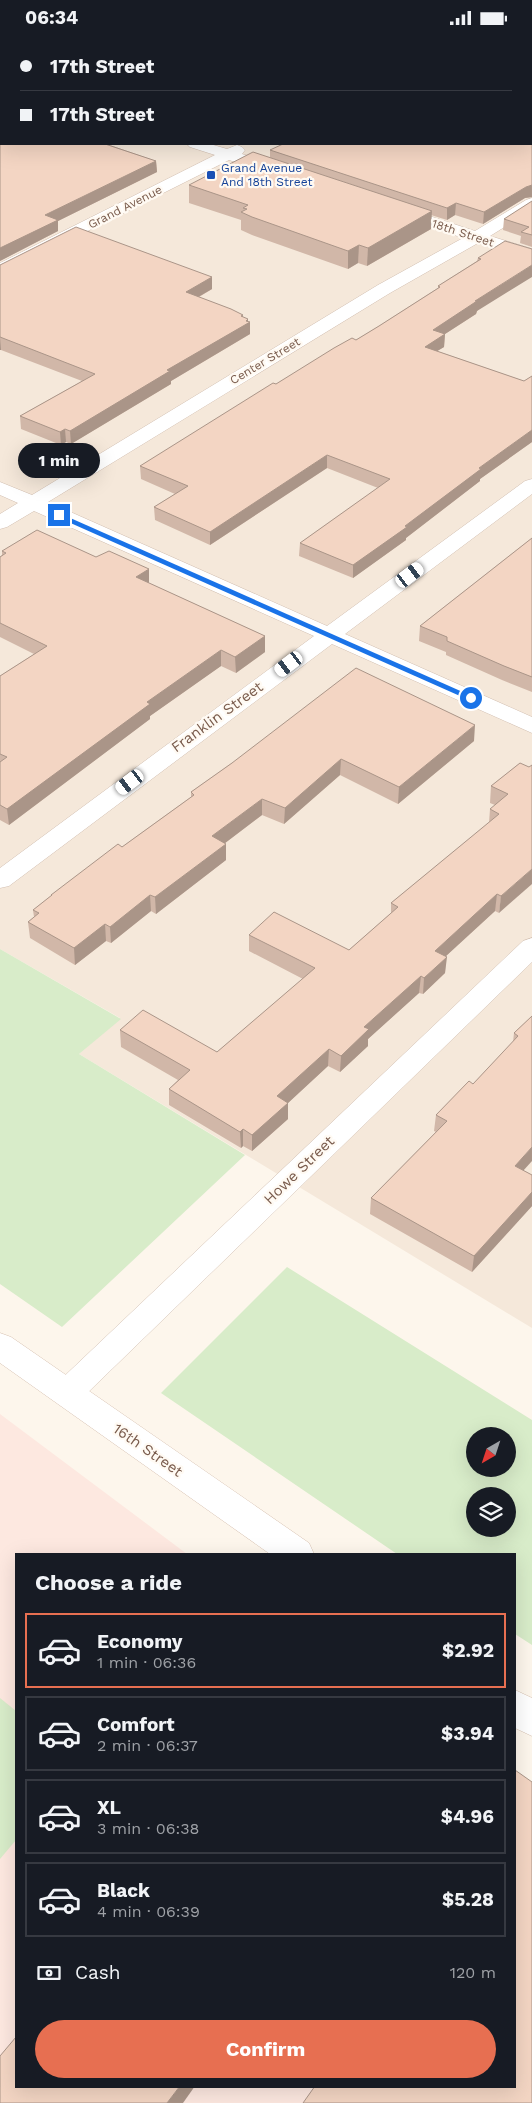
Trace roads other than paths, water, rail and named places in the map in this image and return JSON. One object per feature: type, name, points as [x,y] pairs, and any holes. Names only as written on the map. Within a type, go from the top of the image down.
[{"type":"street","points":[[198,145],[292,175]]},
{"type":"street","name":"Grand Avenue","points":[[0,270],[248,145]]},
{"type":"street","name":"Center Street","points":[[0,523],[384,289],[532,203]]},
{"type":"street","name":"18th Street","points":[[383,206],[532,255]]},
{"type":"street","name":"Franklin Street","points":[[0,880],[532,485]]},
{"type":"street","points":[[0,488],[532,725]]},
{"type":"street","name":"Howe Street","points":[[67,1393],[532,947]]},
{"type":"street","name":"16th Street","points":[[0,1346],[296,1553]]},
{"type":"street","points":[[516,1708],[532,1719]]},
{"type":"place","name":"Grand Avenue And 18th Street","points":[[211,175]]}]
